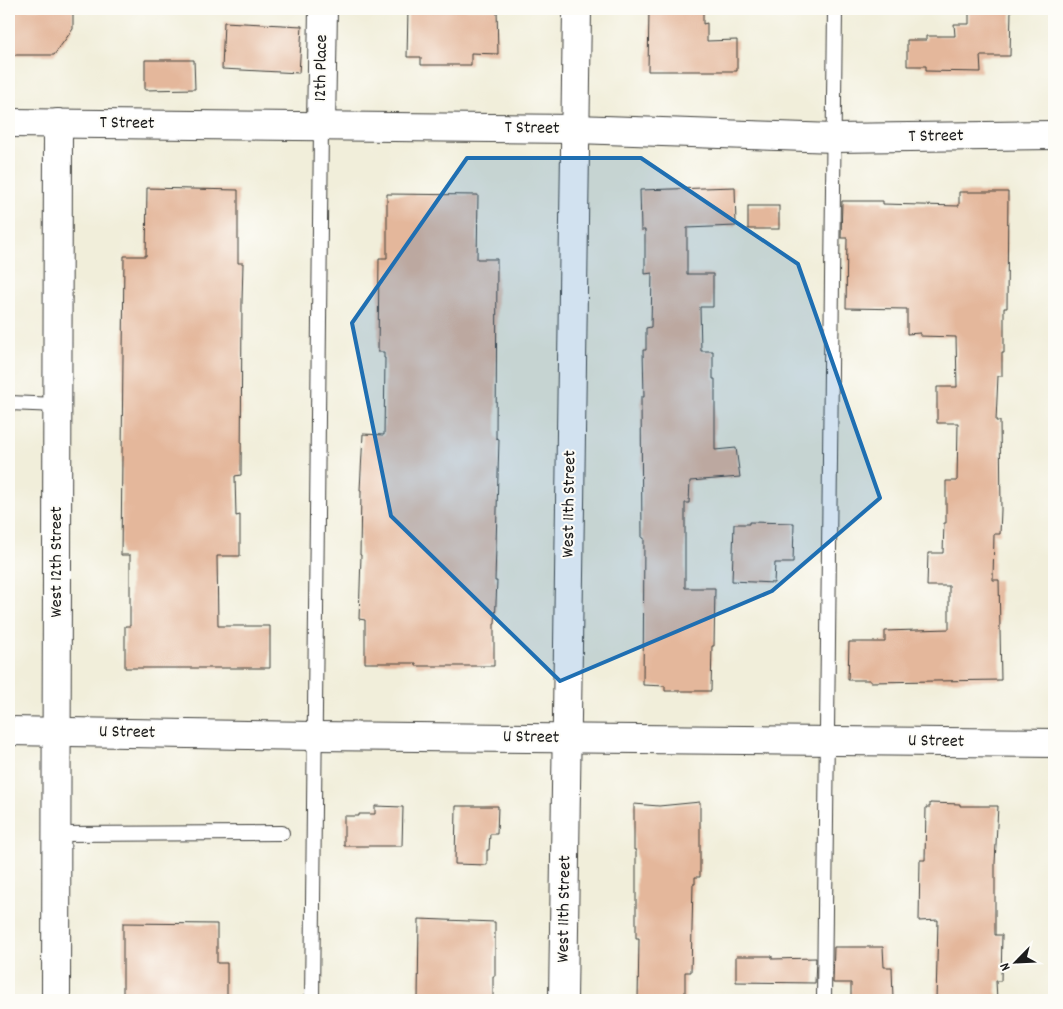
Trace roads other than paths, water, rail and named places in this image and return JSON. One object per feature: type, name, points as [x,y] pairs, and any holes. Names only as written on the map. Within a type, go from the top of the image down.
[{"type":"street","name":"12th Place","points":[[321,126],[323,9]]},
{"type":"street","name":"West 11th Street","points":[[564,1000],[577,9]]},
{"type":"street","name":"West 12th Street","points":[[56,1000],[58,123]]},
{"type":"street","name":"T Street","points":[[9,124],[576,129],[834,138],[1054,135]]},
{"type":"street","name":"U Street","points":[[9,731],[1054,743]]},
{"type":"lane","points":[[824,1000],[835,9]]},
{"type":"lane","points":[[312,1000],[321,126]]},
{"type":"lane","points":[[9,403],[57,405]]},
{"type":"lane","points":[[56,834],[282,833]]}]
